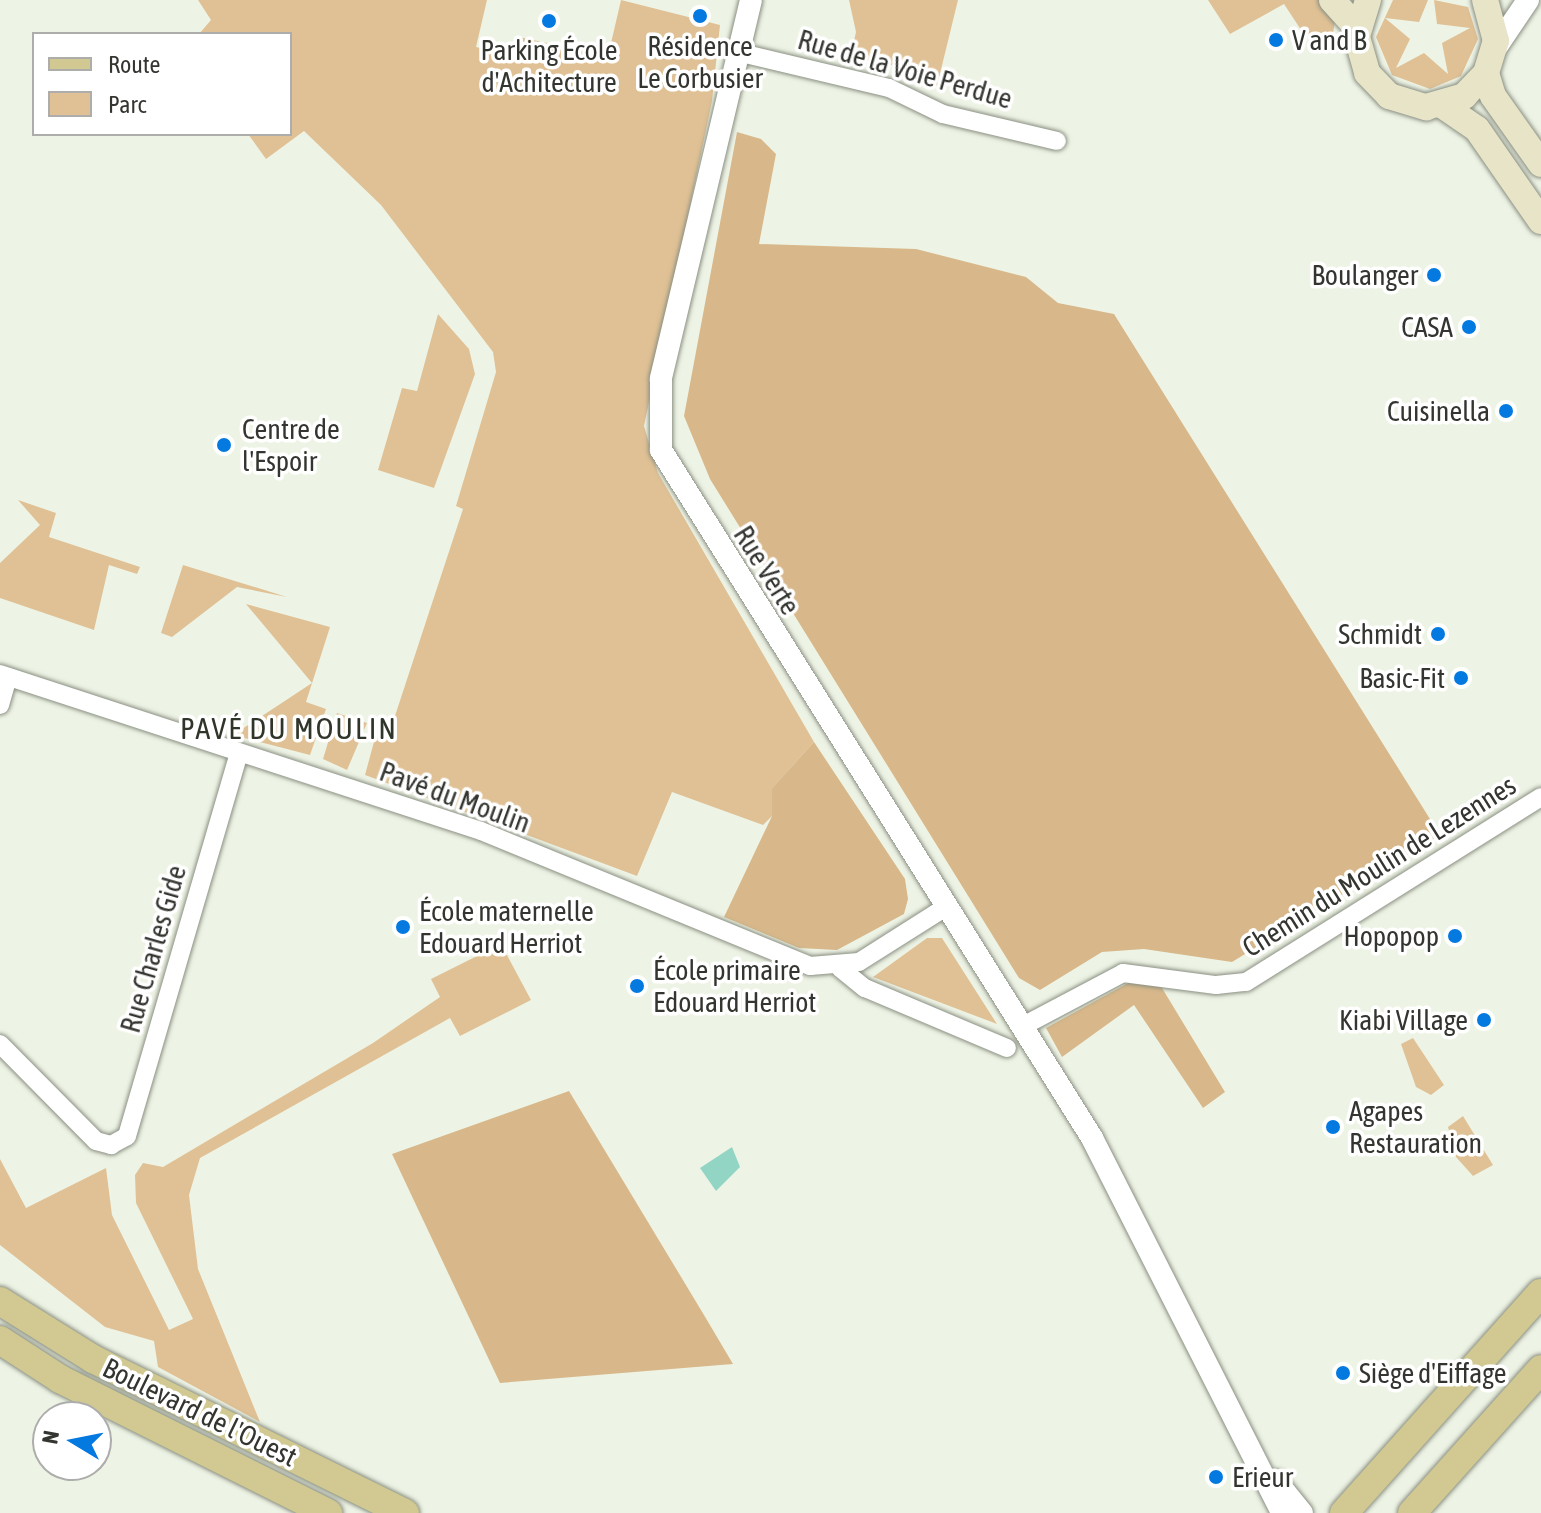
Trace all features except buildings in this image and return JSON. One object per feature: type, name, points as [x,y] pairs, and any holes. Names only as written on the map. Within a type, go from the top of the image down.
[{"type":"main road","points":[[1332,0],[1358,29]]},
{"type":"main road","points":[[1368,0],[1358,29],[1360,59],[1376,86],[1411,105],[1442,105],[1477,129],[1541,221]]},
{"type":"main road","points":[[1485,0],[1490,61],[1541,164]]},
{"type":"main road","points":[[1442,105],[1490,61]]},
{"type":"main road","points":[[1344,1513],[1541,1293]]},
{"type":"main road","name":"Boulevard de l'Ouest","points":[[0,1301],[93,1359],[405,1513]]},
{"type":"main road","name":"Boulevard de l'Ouest","points":[[0,1340],[73,1386],[328,1513]]},
{"type":"main road","points":[[1412,1513],[1541,1369]]},
{"type":"street","name":"Rue Verte","points":[[748,0],[659,390],[661,450],[1102,1156],[1240,1436]]},
{"type":"street","points":[[1490,61],[1528,0]]},
{"type":"street","name":"Rue de la Voie Perdue","points":[[737,52],[889,88],[943,114],[1057,141]]},
{"type":"street","points":[[0,705],[4,676]]},
{"type":"street","name":"Pavé du Moulin","points":[[4,676],[481,831],[799,963],[840,968],[865,988],[1007,1048]]},
{"type":"street","name":"Rue Charles Gide","points":[[0,1044],[104,1144],[127,1136],[239,753]]},
{"type":"street","name":"Chemin du Moulin de Lezennes","points":[[1023,1026],[1123,973],[1227,986],[1246,982],[1541,797]]},
{"type":"street","points":[[840,968],[946,907]]},
{"type":"street","points":[[1240,1436],[1282,1513]]},
{"type":"street","points":[[1240,1436],[1302,1513]]},
{"type":"green space","points":[[198,0],[487,0],[476,47],[515,55],[519,37],[608,56],[621,0],[720,25],[712,101],[644,426],[658,473],[814,742],[772,788],[772,816],[763,825],[672,792],[637,876],[365,775],[378,727],[390,731],[463,509],[456,506],[496,372],[493,352],[381,205],[304,131],[266,159],[249,136],[292,136],[292,32],[201,32],[211,20]]},
{"type":"green space","points":[[849,0],[958,0],[937,86],[903,67],[850,58],[856,32]]},
{"type":"green space","points":[[1208,0],[1323,0],[1337,10],[1331,45],[1305,36],[1284,4],[1230,34]]},
{"type":"green space","points":[[1393,0],[1428,0],[1419,22],[1385,18],[1410,39],[1396,68],[1424,53],[1448,74],[1442,43],[1470,28],[1437,24],[1434,0],[1468,7],[1478,39],[1461,76],[1430,89],[1392,75],[1376,37]]},
{"type":"green space","points":[[438,314],[469,349],[475,374],[434,488],[378,470],[402,388],[417,391]]},
{"type":"green space","points":[[18,500],[56,513],[49,537],[140,567],[137,574],[109,565],[94,630],[0,598],[0,563],[40,525]]},
{"type":"green space","points":[[183,565],[287,597],[237,587],[172,637],[161,633]]},
{"type":"green space","points":[[246,604],[330,627],[306,702],[326,709],[310,755],[233,735],[312,683]]},
{"type":"green space","points":[[337,713],[367,723],[347,770],[323,759]]},
{"type":"green space","points":[[927,938],[942,938],[997,1024],[873,977]]},
{"type":"green space","points":[[501,944],[531,1000],[460,1036],[450,1018],[200,1158],[189,1195],[198,1269],[260,1422],[158,1367],[154,1341],[105,1327],[0,1245],[0,1159],[26,1208],[106,1168],[112,1215],[169,1330],[193,1319],[136,1203],[135,1175],[143,1163],[163,1167],[373,1043],[440,997],[431,979]]},
{"type":"green space","points":[[1413,1038],[1444,1085],[1431,1095],[1416,1087],[1401,1044]]},
{"type":"green space","points":[[1463,1116],[1493,1165],[1473,1176],[1456,1157],[1448,1127]]},
{"type":"shaded area","points":[[737,132],[761,139],[776,154],[759,244],[916,249],[1026,277],[1058,303],[1114,314],[1440,835],[1232,962],[1144,949],[1102,952],[1040,990],[1019,978],[710,479],[684,416]]},
{"type":"shaded area","points":[[814,742],[905,879],[908,899],[904,914],[837,950],[799,948],[724,917],[772,816],[772,788]]},
{"type":"shaded area","points":[[1130,982],[1159,983],[1225,1092],[1203,1108],[1134,1005],[1062,1057],[1046,1028]]},
{"type":"shaded area","points":[[569,1091],[733,1364],[500,1383],[392,1154]]},
{"type":"water","points":[[732,1147],[740,1167],[716,1191],[700,1168]]},
{"type":"place","name":"Résidence Le Corbusier","points":[[700,16]]},
{"type":"place","name":"Parking École d'Achitecture","points":[[549,21]]},
{"type":"place","name":"V and B","points":[[1276,40]]},
{"type":"place","name":"Boulanger","points":[[1434,275]]},
{"type":"place","name":"CASA","points":[[1469,327]]},
{"type":"place","name":"Cuisinella","points":[[1506,411]]},
{"type":"place","name":"Centre de l'Espoir","points":[[224,445]]},
{"type":"place","name":"Schmidt","points":[[1438,634]]},
{"type":"place","name":"Basic-Fit","points":[[1461,678]]},
{"type":"place","name":"École maternelle Edouard Herriot","points":[[403,927]]},
{"type":"place","name":"Hopopop","points":[[1455,936]]},
{"type":"place","name":"École primaire Edouard Herriot","points":[[637,986]]},
{"type":"place","name":"Kiabi Village","points":[[1484,1020]]},
{"type":"place","name":"Agapes Restauration","points":[[1333,1127]]},
{"type":"place","name":"Siège d'Eiffage","points":[[1343,1373]]},
{"type":"place","name":"Erieur","points":[[1216,1477]]},
{"type":"district","name":"PAVÉ DU MOULIN","points":[[289,728]]}]
